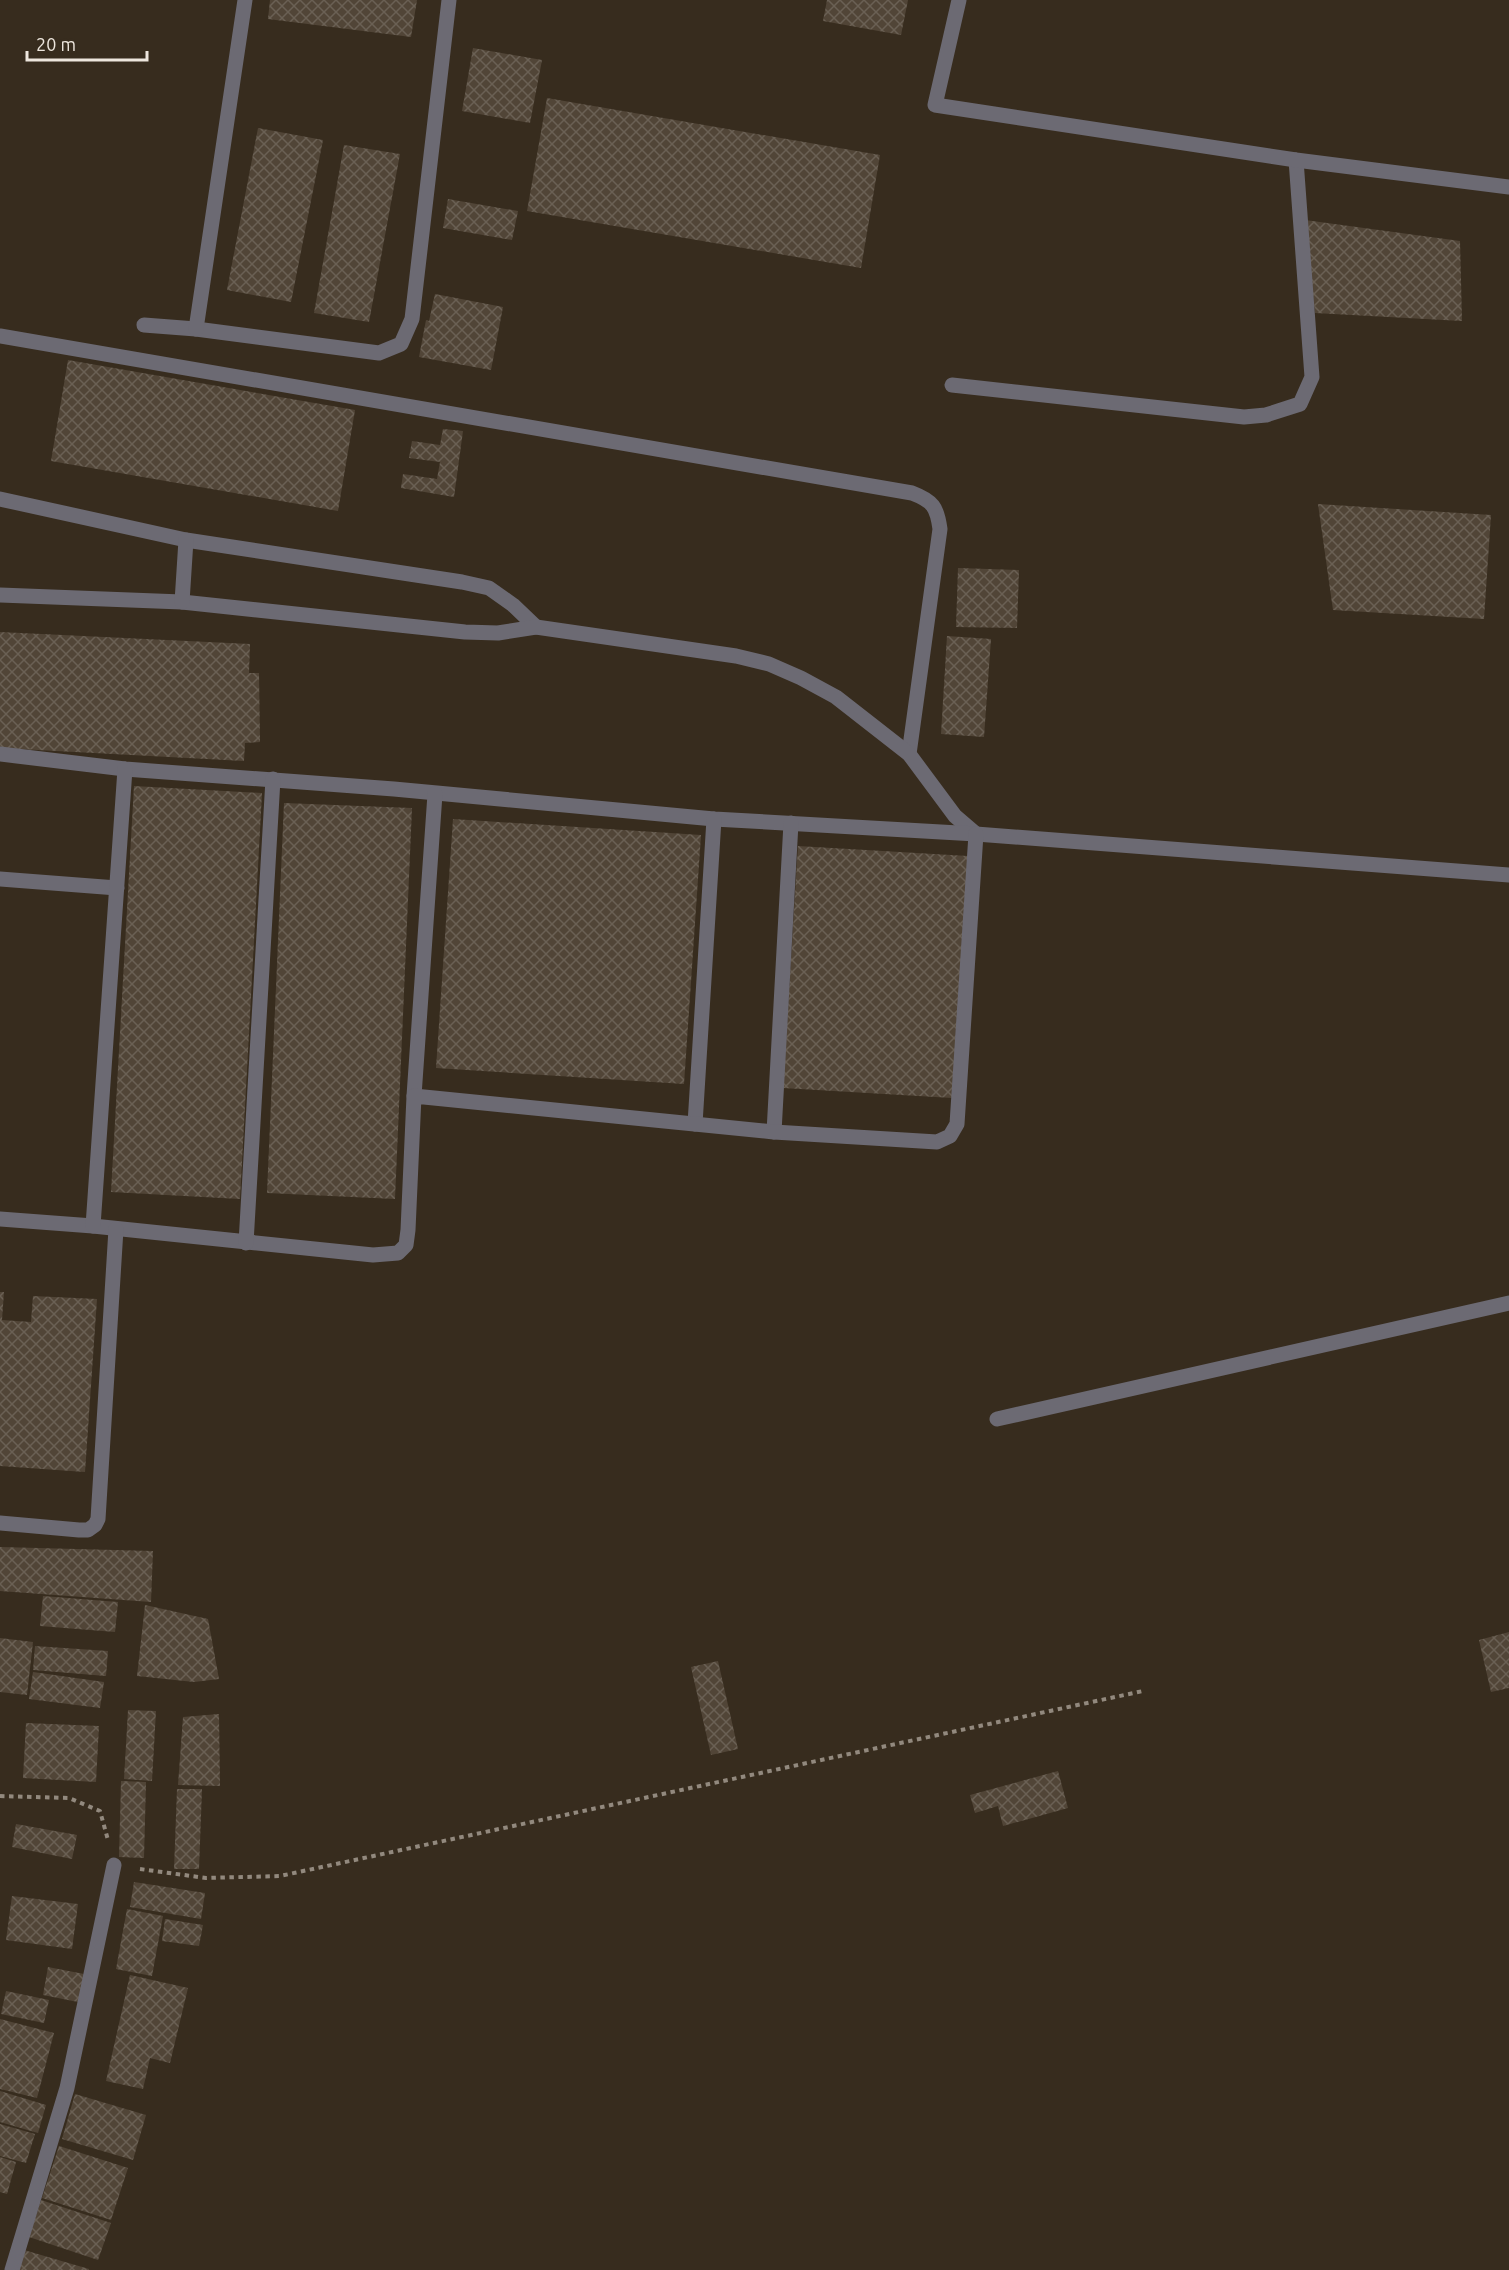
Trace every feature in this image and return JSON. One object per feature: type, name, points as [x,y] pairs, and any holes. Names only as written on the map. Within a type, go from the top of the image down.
[{"type":"street","points":[[196,328],[245,0]]},
{"type":"street","points":[[144,325],[196,328],[379,353],[400,344],[412,319],[449,0]]},
{"type":"street","points":[[959,0],[935,105],[1296,160],[1509,187]]},
{"type":"street","points":[[952,385],[1244,417],[1266,415],[1300,404],[1312,377],[1296,160]]},
{"type":"street","points":[[0,336],[912,493],[922,497],[932,503],[938,513],[940,529],[909,754]]},
{"type":"street","points":[[0,499],[186,540],[489,588],[513,605],[536,627]]},
{"type":"street","points":[[182,602],[186,540]]},
{"type":"street","points":[[0,595],[182,602],[465,632],[498,633],[536,627],[736,656],[770,664],[836,697],[909,754],[955,816],[976,834]]},
{"type":"street","points":[[0,754],[125,769],[273,779],[714,819],[976,834],[1509,875]]},
{"type":"street","points":[[93,1226],[125,769]]},
{"type":"street","points":[[246,1243],[273,779]]},
{"type":"street","points":[[0,1219],[93,1226],[373,1255],[398,1253],[406,1245],[408,1230],[414,1096],[435,794]]},
{"type":"street","points":[[695,1124],[714,819]]},
{"type":"street","points":[[774,1132],[790,823]]},
{"type":"street","points":[[414,1096],[774,1132],[925,1143],[937,1142],[950,1136],[957,1124],[976,834]]},
{"type":"street","points":[[0,879],[117,888]]},
{"type":"street","points":[[0,1523],[88,1530],[95,1526],[98,1519],[116,1229]]},
{"type":"street","points":[[997,1419],[1509,1303]]},
{"type":"street","points":[[12,2270],[68,2088],[114,1865]]},
{"type":"path","points":[[0,1796],[69,1798],[100,1810],[114,1865],[206,1878],[280,1876],[1143,1691]]},
{"type":"building","points":[[270,0],[417,0],[411,37],[268,19]]},
{"type":"building","points":[[827,0],[908,0],[901,35],[823,21]]},
{"type":"building","points":[[473,48],[542,60],[530,123],[462,111]]},
{"type":"building","points":[[547,98],[880,155],[861,268],[527,211]]},
{"type":"building","points":[[258,128],[323,140],[291,302],[227,290]]},
{"type":"building","points":[[344,145],[400,154],[369,322],[314,313]]},
{"type":"building","points":[[448,199],[518,211],[512,240],[443,228]]},
{"type":"building","points":[[1305,220],[1460,241],[1462,321],[1315,313]]},
{"type":"building","points":[[435,294],[503,307],[491,370],[419,357],[426,320],[429,321]]},
{"type":"building","points":[[68,360],[355,410],[338,511],[51,461]]},
{"type":"building","points":[[443,429],[463,431],[454,497],[401,488],[403,474],[437,479],[440,462],[409,458],[412,441],[440,445]]},
{"type":"building","points":[[1318,504],[1491,515],[1484,619],[1333,610]]},
{"type":"building","points":[[958,568],[1019,570],[1017,628],[956,627]]},
{"type":"building","points":[[0,632],[250,644],[249,673],[259,673],[260,742],[245,743],[244,761],[0,748]]},
{"type":"building","points":[[947,636],[991,639],[984,737],[941,734]]},
{"type":"building","points":[[134,786],[262,793],[240,1199],[111,1192]]},
{"type":"building","points":[[284,803],[412,808],[395,1199],[267,1193]]},
{"type":"building","points":[[453,819],[701,835],[684,1084],[436,1068]]},
{"type":"building","points":[[798,846],[968,856],[952,1098],[783,1088]]},
{"type":"building","points":[[0,1292],[4,1292],[2,1320],[31,1322],[33,1296],[97,1299],[85,1472],[0,1466]]},
{"type":"building","points":[[0,1547],[153,1551],[151,1602],[0,1591]]},
{"type":"building","points":[[43,1596],[118,1602],[115,1632],[40,1626]]},
{"type":"building","points":[[145,1605],[208,1619],[219,1679],[194,1682],[137,1676]]},
{"type":"building","points":[[1509,1632],[1509,1688],[1491,1692],[1479,1640]]},
{"type":"building","points":[[0,1638],[33,1642],[27,1695],[0,1692]]},
{"type":"building","points":[[35,1646],[108,1651],[106,1676],[33,1670]]},
{"type":"building","points":[[718,1661],[738,1749],[711,1755],[691,1667]]},
{"type":"building","points":[[33,1672],[104,1682],[100,1708],[29,1699]]},
{"type":"building","points":[[128,1710],[156,1711],[152,1781],[124,1779]]},
{"type":"building","points":[[219,1714],[220,1786],[178,1785],[183,1717]]},
{"type":"building","points":[[26,1723],[99,1726],[96,1782],[23,1778]]},
{"type":"building","points":[[1058,1771],[1068,1808],[1003,1826],[998,1806],[975,1813],[970,1795]]},
{"type":"building","points":[[121,1781],[146,1782],[144,1858],[119,1857]]},
{"type":"building","points":[[177,1789],[202,1789],[199,1869],[174,1869]]},
{"type":"building","points":[[16,1824],[77,1835],[72,1859],[12,1847]]},
{"type":"building","points":[[134,1882],[205,1893],[201,1919],[130,1907]]},
{"type":"building","points":[[12,1896],[78,1904],[72,1949],[6,1940]]},
{"type":"building","points":[[127,1909],[163,1916],[152,1976],[116,1969]]},
{"type":"building","points":[[165,1919],[203,1925],[199,1946],[162,1941]]},
{"type":"building","points":[[48,1967],[84,1974],[78,2002],[43,1995]]},
{"type":"building","points":[[130,1975],[188,1988],[170,2063],[150,2058],[143,2089],[106,2081]]},
{"type":"building","points":[[6,1991],[49,2000],[44,2023],[1,2014]]},
{"type":"building","points":[[0,2019],[54,2033],[37,2098],[0,2089]]},
{"type":"building","points":[[0,2091],[46,2105],[38,2133],[0,2122]]},
{"type":"building","points":[[75,2094],[146,2115],[133,2160],[62,2139]]},
{"type":"building","points":[[0,2124],[35,2134],[26,2163],[0,2156]]},
{"type":"building","points":[[59,2146],[128,2168],[111,2220],[42,2198]]},
{"type":"building","points":[[0,2157],[16,2162],[7,2194],[0,2192]]},
{"type":"building","points":[[41,2200],[111,2223],[98,2260],[29,2237]]},
{"type":"building","points":[[24,2250],[89,2269],[89,2270],[18,2270]]}]
